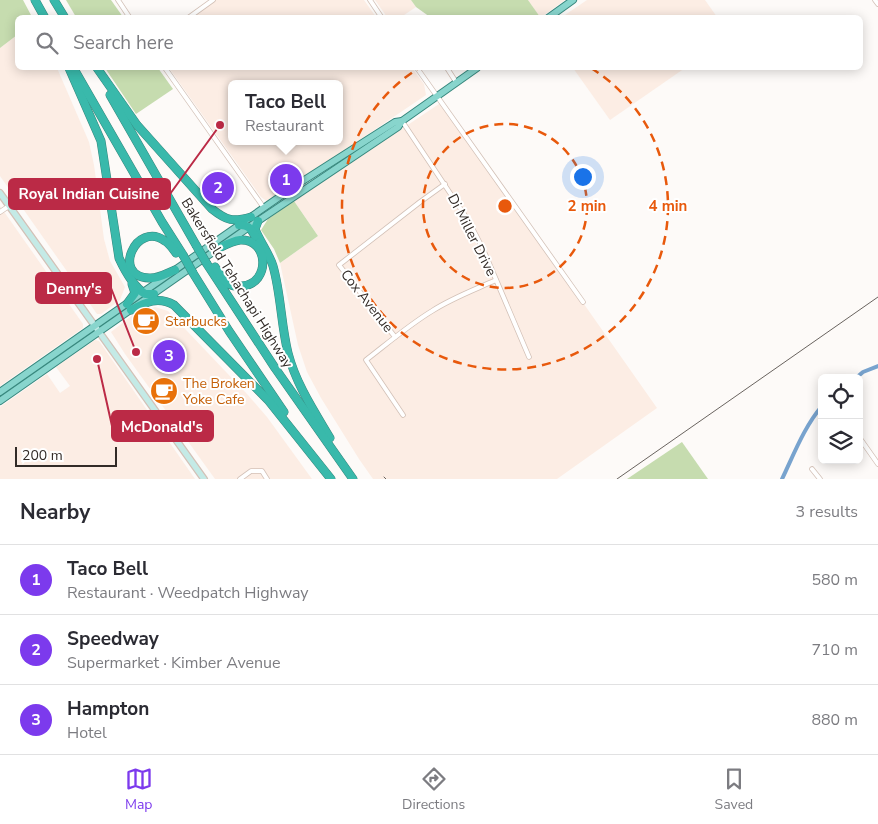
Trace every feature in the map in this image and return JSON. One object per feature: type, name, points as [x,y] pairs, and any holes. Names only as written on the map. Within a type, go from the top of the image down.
[{"type":"highway","points":[[35,0],[43,15]]},
{"type":"highway","points":[[54,0],[63,15]]},
{"type":"highway","points":[[70,70],[101,140],[116,250],[122,266],[143,293],[147,295],[154,294]]},
{"type":"highway","points":[[75,70],[181,256],[256,372],[332,479]]},
{"type":"highway","points":[[96,70],[137,125],[212,209],[222,218],[230,220],[255,219],[255,229],[260,241]]},
{"type":"highway","name":"Bakersfield Tehachapi Highway","points":[[96,70],[176,211],[270,360],[354,479]]},
{"type":"highway","points":[[239,226],[246,225],[249,227],[269,256],[274,272],[286,343],[292,366],[300,385],[339,458]]},
{"type":"highway","points":[[175,270],[155,278],[143,277],[137,274],[130,265],[131,252],[140,241],[156,237],[167,242],[181,256]]},
{"type":"highway","points":[[209,262],[224,280],[232,285],[245,286],[259,276],[263,268],[263,258],[260,250],[253,244],[241,240],[221,247]]},
{"type":"highway","points":[[129,307],[135,293],[131,279]]},
{"type":"highway","points":[[129,307],[158,300],[167,301],[174,305],[268,400],[332,479]]},
{"type":"main road","points":[[552,15],[573,0]]},
{"type":"main road","points":[[129,307],[143,293],[239,226],[255,219],[376,142],[398,127],[402,121],[474,70]]},
{"type":"main road","points":[[0,401],[129,307],[154,294],[249,227],[264,208],[349,150],[395,122],[402,121]]},
{"type":"main road","points":[[0,192],[204,479]]},
{"type":"main road","points":[[0,392],[98,329]]},
{"type":"street","points":[[118,0],[128,15]]},
{"type":"street","points":[[192,15],[214,0]]},
{"type":"street","points":[[370,0],[380,15]]},
{"type":"street","points":[[875,0],[878,4]]},
{"type":"street","points":[[166,70],[264,208]]},
{"type":"street","points":[[419,70],[583,302]]},
{"type":"street","points":[[447,70],[456,82]]},
{"type":"street","name":"Di Miller Drive","points":[[402,121],[446,184],[476,234],[529,357]]},
{"type":"street","name":"Cox Avenue","points":[[395,337],[339,265],[446,184]]},
{"type":"street","points":[[0,212],[9,206]]},
{"type":"street","points":[[403,415],[366,360],[421,318],[448,302],[496,280]]},
{"type":"street","points":[[863,443],[878,464]]},
{"type":"street","points":[[812,469],[820,479]]},
{"type":"street","points":[[240,479],[251,471],[262,471],[267,479]]},
{"type":"shaded area","points":[[209,0],[364,0],[375,15],[188,15]]},
{"type":"shaded area","points":[[375,0],[411,0],[416,7],[404,15],[386,15]]},
{"type":"shaded area","points":[[528,0],[565,0],[544,15],[538,15]]},
{"type":"shaded area","points":[[587,0],[705,0],[716,15],[565,15]]},
{"type":"shaded area","points":[[15,37],[15,70],[58,70],[89,142],[104,239],[110,261],[125,287],[120,300],[101,314],[97,314],[0,176],[0,48]]},
{"type":"shaded area","points":[[170,70],[414,70],[424,84],[426,95],[268,202],[261,197]]},
{"type":"shaded area","points":[[574,70],[682,70],[610,120]]},
{"type":"shaded area","points":[[442,102],[657,408],[557,479],[373,479],[321,398],[307,372],[298,345],[280,263],[318,236],[294,201]]},
{"type":"shaded area","points":[[0,206],[83,324],[83,328],[0,386]]},
{"type":"shaded area","points":[[155,307],[168,311],[247,394],[267,417],[312,479],[215,479],[111,332],[134,314]]},
{"type":"shaded area","points":[[95,340],[99,341],[195,479],[0,479],[0,407],[47,374],[60,393],[70,386],[56,367]]},
{"type":"green space","points":[[0,0],[23,0],[31,15],[15,15],[15,37],[0,48]]},
{"type":"green space","points":[[66,0],[111,0],[122,15],[75,15]]},
{"type":"green space","points":[[411,0],[528,0],[539,15],[427,15],[416,7]]},
{"type":"green space","points":[[106,70],[159,70],[173,89],[136,114]]},
{"type":"green space","points":[[294,201],[318,236],[280,263],[274,249],[261,230],[268,219]]},
{"type":"green space","points":[[682,442],[708,479],[627,479]]},
{"type":"waterway","points":[[861,374],[878,366]]},
{"type":"waterway","points":[[782,479],[795,450],[818,411]]},
{"type":"railway","points":[[617,479],[878,297]]},
{"type":"place","name":"Royal Indian Cuisine","points":[[220,125]]},
{"type":"place","name":"Taco Bell","points":[[286,180]]},
{"type":"place","name":"Speedway","points":[[218,188]]},
{"type":"place","name":"Starbucks","points":[[146,321]]},
{"type":"place","name":"Denny's","points":[[136,352]]},
{"type":"place","name":"Hampton","points":[[169,356]]},
{"type":"place","name":"McDonald's","points":[[97,359]]},
{"type":"place","name":"The Broken Yoke Cafe","points":[[164,391]]}]
